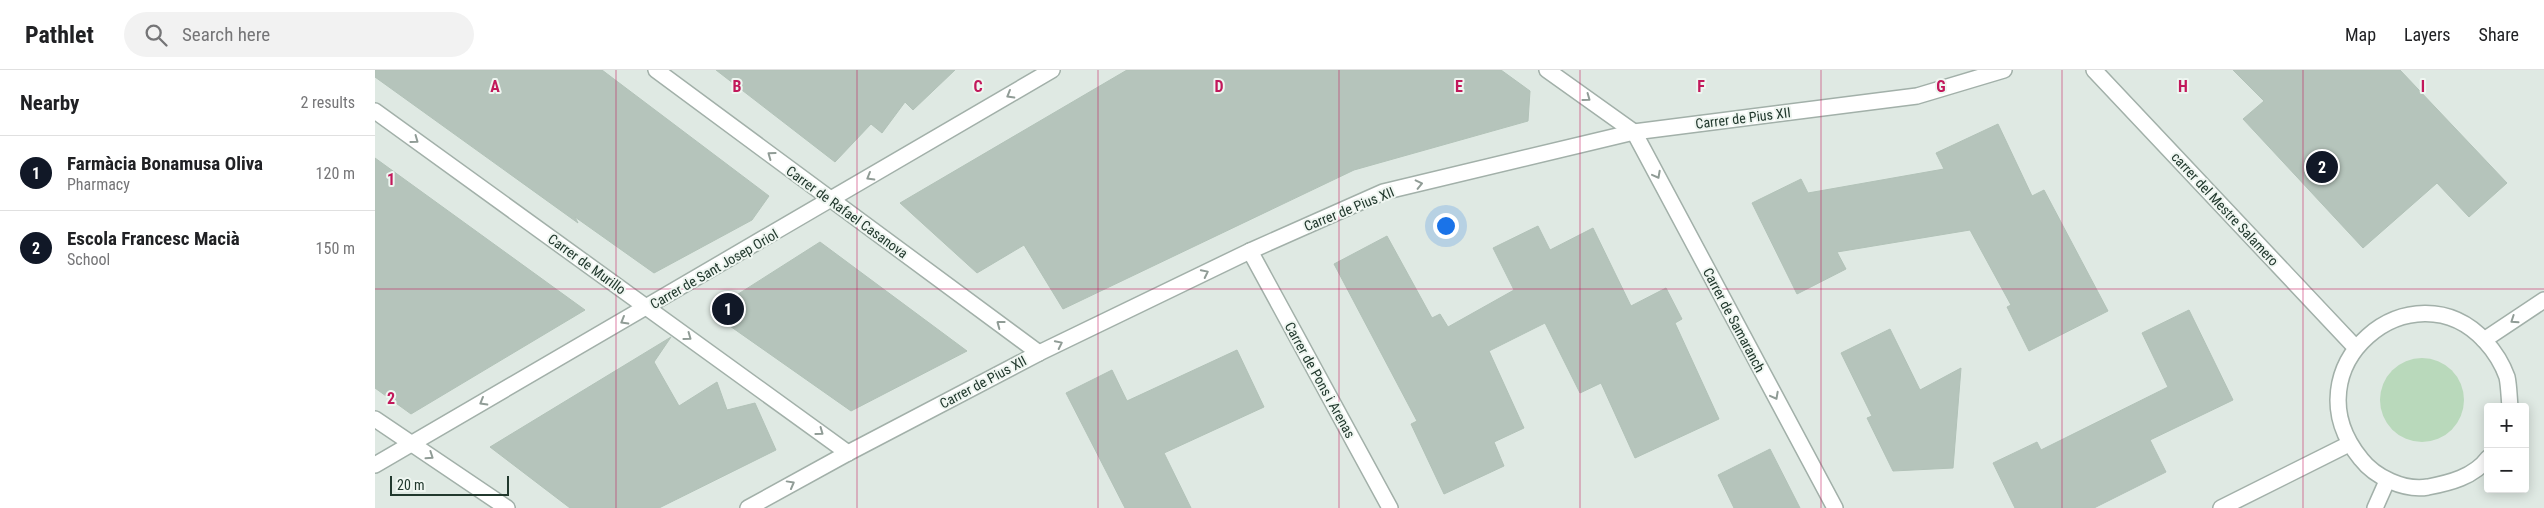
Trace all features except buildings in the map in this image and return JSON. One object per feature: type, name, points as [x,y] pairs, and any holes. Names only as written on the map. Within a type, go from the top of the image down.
[{"type":"street","name":"Carrer de Rafael Casanova","points":[[656,70],[1039,353]]},
{"type":"street","name":"Carrer de Sant Josep Oriol","points":[[375,465],[1052,70]]},
{"type":"street","points":[[1547,70],[1634,132]]},
{"type":"street","name":"Carrer de Pius XII","points":[[748,508],[848,453],[1039,353],[1250,251],[1383,192],[1634,132],[1917,96],[2004,70]]},
{"type":"street","name":"carrer del Mestre Salamero","points":[[2094,70],[2355,347]]},
{"type":"street","name":"Carrer de Murillo","points":[[375,112],[848,453]]},
{"type":"street","name":"Carrer de Samaranch","points":[[1634,132],[1835,508]]},
{"type":"street","name":"Carrer de Pons i Arenas","points":[[1250,251],[1390,508]]},
{"type":"street","points":[[2484,340],[2544,300]]},
{"type":"street","points":[[2484,461],[2458,480],[2424,487],[2387,481],[2367,466],[2349,444],[2340,424],[2337,401],[2341,373],[2355,347],[2380,326],[2412,314],[2444,316],[2475,330],[2497,354],[2507,378],[2510,403]]},
{"type":"street","points":[[375,420],[507,508]]},
{"type":"street","points":[[2221,508],[2349,444]]},
{"type":"street","points":[[2375,508],[2387,481]]},
{"type":"street","points":[[480,508],[488,495]]},
{"type":"green space","points":[[2414,358],[2430,358],[2446,365],[2457,376],[2464,392],[2461,416],[2452,430],[2446,435],[2430,442],[2414,442],[2398,435],[2387,424],[2380,408],[2380,392],[2387,376],[2398,365]]},
{"type":"place","name":"Escola Francesc Macià","points":[[2322,167]]},
{"type":"place","name":"Farmàcia Bonamusa Oliva","points":[[728,309]]}]
